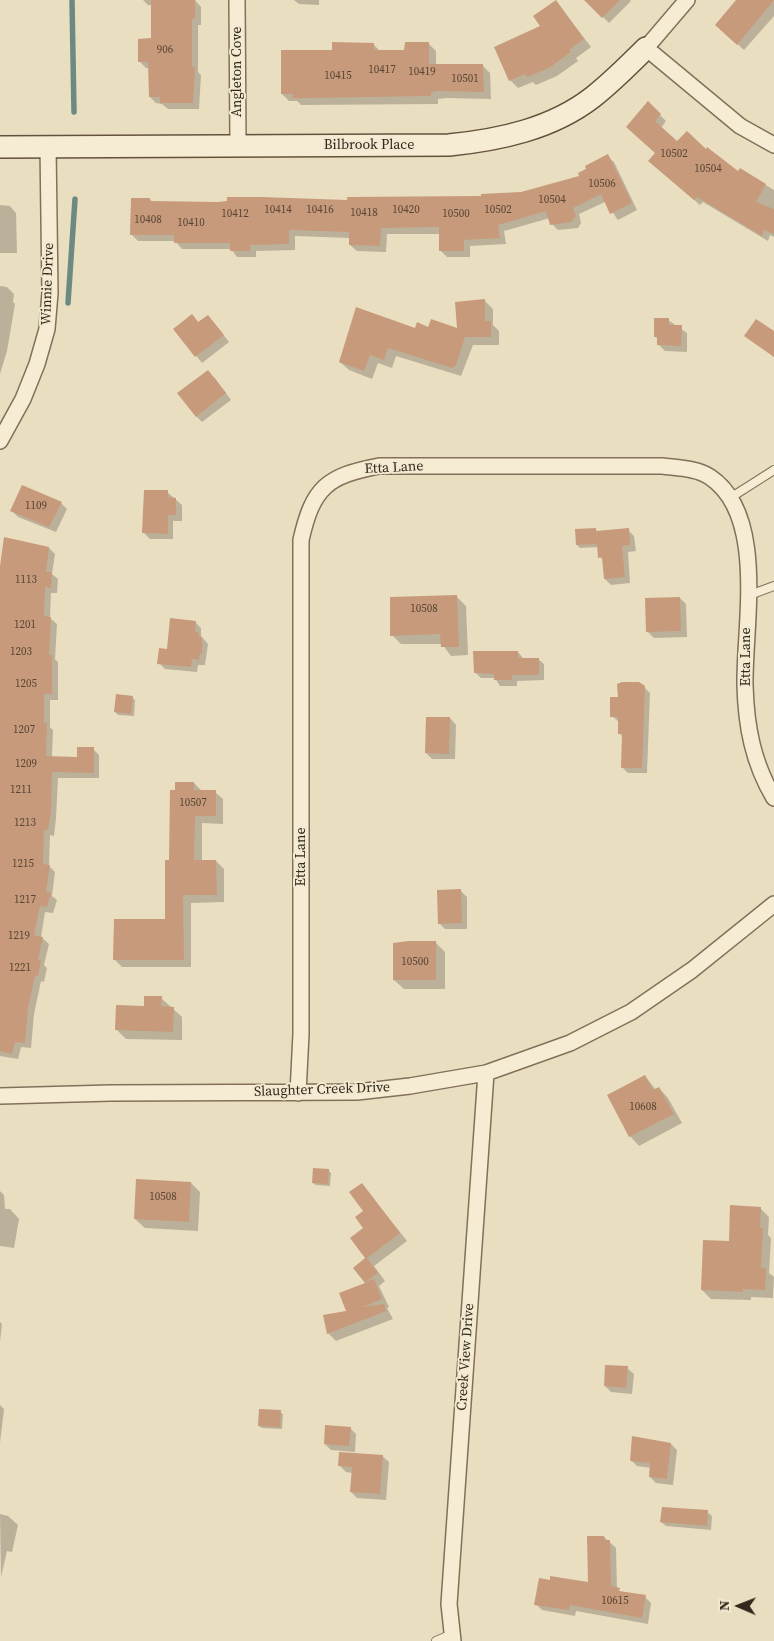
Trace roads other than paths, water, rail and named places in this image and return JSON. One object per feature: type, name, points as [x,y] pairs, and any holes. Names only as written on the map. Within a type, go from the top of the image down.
[{"type":"street","name":"Angleton Cove","points":[[237,0],[238,144]]},
{"type":"street","name":"Bilbrook Place","points":[[0,147],[238,144],[449,145],[494,139],[547,123],[592,98],[646,48],[688,0]]},
{"type":"street","points":[[646,48],[740,126],[774,145]]},
{"type":"street","name":"Winnie Drive","points":[[0,441],[37,364],[46,329],[50,293],[48,146]]},
{"type":"street","name":"Etta Lane","points":[[298,1093],[301,1034],[301,540],[307,515],[319,495],[333,479],[350,472],[379,466],[662,466],[681,468],[708,475],[718,483],[730,498],[738,513],[747,543],[745,686],[748,723],[752,749],[762,779],[774,798]]},
{"type":"street","name":"Slaughter Creek Drive","points":[[0,1096],[111,1093],[357,1092],[486,1073],[570,1043],[631,1012],[692,970],[774,904]]},
{"type":"street","name":"Creek View Drive","points":[[453,1637],[449,1604],[486,1073]]},
{"type":"lane","points":[[730,498],[774,470]]},
{"type":"lane","points":[[747,596],[774,586]]},
{"type":"lane","points":[[436,1641],[453,1637]]},
{"type":"waterway","points":[[72,0],[74,112]]},
{"type":"waterway","points":[[68,303],[75,199]]}]
